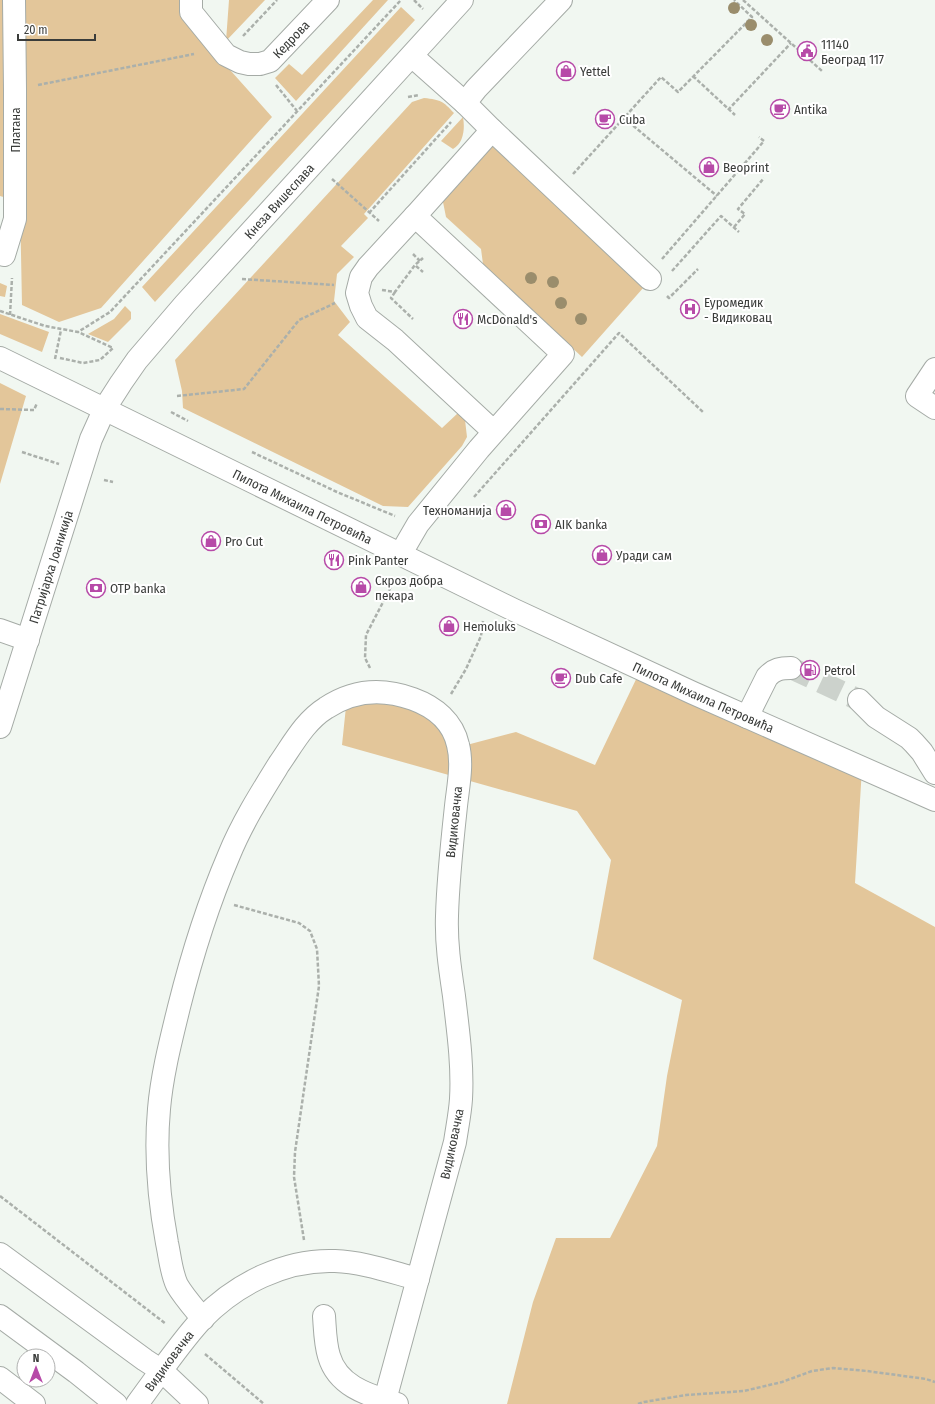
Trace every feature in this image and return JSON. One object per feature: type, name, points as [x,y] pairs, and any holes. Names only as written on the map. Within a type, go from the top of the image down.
[{"type":"street","name":"Платана","points":[[2,254],[14,219],[14,0]]},
{"type":"street","name":"Кедрова","points":[[191,0],[191,12],[224,52],[240,62],[249,64],[265,63],[328,0]]},
{"type":"street","name":"Кнеза Вишеслава","points":[[105,408],[136,360],[462,0]]},
{"type":"street","points":[[460,111],[476,89],[561,0]]},
{"type":"street","points":[[412,56],[460,111],[492,130],[557,192],[655,277]]},
{"type":"street","points":[[492,130],[416,216],[368,267],[361,277],[358,293],[361,306],[367,318],[395,340],[493,432]]},
{"type":"street","points":[[399,565],[418,524],[493,432],[563,354],[416,216]]},
{"type":"street","name":"Пилота Михаила Петровића","points":[[0,358],[105,408],[399,565],[514,610],[747,717],[935,800]]},
{"type":"street","points":[[935,370],[917,396],[935,408]]},
{"type":"street","name":"Патријарха Јоаникија","points":[[0,727],[91,439],[105,408]]},
{"type":"street","points":[[0,630],[28,640]]},
{"type":"street","points":[[747,717],[767,677],[772,672],[780,668],[791,668]]},
{"type":"street","name":"Видиковачка","points":[[203,1319],[186,1298],[172,1273],[164,1227],[159,1183],[158,1140],[159,1111],[163,1080],[172,1036],[183,992],[211,900],[230,853],[249,814],[303,728],[326,708],[347,697],[377,691],[398,694],[431,707],[443,716],[453,730],[459,747],[459,780],[446,921],[461,1068],[461,1101],[455,1142],[418,1278],[391,1402]]},
{"type":"street","points":[[859,700],[876,717],[909,738],[922,752],[935,774]]},
{"type":"street","points":[[0,1254],[162,1371],[197,1404]]},
{"type":"street","name":"Видиковачка","points":[[137,1404],[185,1339],[203,1319],[225,1299],[240,1288],[280,1269],[308,1262],[334,1261],[349,1262],[418,1278]]},
{"type":"street","points":[[0,1316],[76,1372],[116,1404]]},
{"type":"street","points":[[324,1316],[326,1345],[329,1357],[340,1377],[364,1394],[391,1402]]},
{"type":"street","points":[[0,1378],[34,1404]]},
{"type":"path","points":[[15,90],[224,52],[277,0]]},
{"type":"path","points":[[78,332],[110,312],[401,0]]},
{"type":"path","points":[[414,0],[423,9]]},
{"type":"path","points":[[557,192],[661,77],[678,92],[752,17],[734,0]]},
{"type":"path","points":[[743,0],[822,71]]},
{"type":"path","points":[[728,110],[791,43]]},
{"type":"path","points":[[265,63],[297,111]]},
{"type":"path","points":[[694,76],[728,110],[735,115]]},
{"type":"path","points":[[405,98],[423,95]]},
{"type":"path","points":[[369,213],[460,111]]},
{"type":"path","points":[[624,118],[716,196]]},
{"type":"path","points":[[655,277],[716,196],[764,142],[759,137]]},
{"type":"path","points":[[332,178],[380,222]]},
{"type":"path","points":[[734,227],[745,214],[738,209],[764,178]]},
{"type":"path","points":[[655,277],[721,216],[739,232]]},
{"type":"path","points":[[413,319],[392,298],[394,292],[425,256]]},
{"type":"path","points":[[416,265],[423,272]]},
{"type":"path","points":[[242,279],[340,286]]},
{"type":"path","points":[[380,290],[394,292]]},
{"type":"path","points":[[177,396],[244,389],[299,320],[341,300]]},
{"type":"path","points":[[0,311],[45,326],[78,332],[113,348],[100,360],[83,363],[55,357]]},
{"type":"path","points":[[55,362],[61,330]]},
{"type":"path","points":[[469,502],[618,333],[704,413]]},
{"type":"path","points":[[0,409],[34,410],[37,402]]},
{"type":"path","points":[[171,412],[190,422]]},
{"type":"path","points":[[245,449],[338,492],[395,516]]},
{"type":"path","points":[[22,452],[61,464]]},
{"type":"path","points":[[101,479],[113,482]]},
{"type":"path","points":[[377,691],[374,677],[365,658],[366,635],[399,565]]},
{"type":"path","points":[[438,713],[450,697],[466,669],[481,636],[483,618]]},
{"type":"path","points":[[211,900],[299,922],[310,931],[317,949],[319,986],[295,1152],[294,1177],[308,1262]]},
{"type":"path","points":[[0,1196],[213,1360],[264,1404]]},
{"type":"path","points":[[638,1404],[686,1395],[744,1391],[782,1382],[812,1371],[833,1368],[867,1370],[926,1379],[935,1382]]},
{"type":"shaded area","points":[[0,0],[181,0],[181,15],[272,117],[101,308],[59,322],[22,305],[20,202],[0,196]]},
{"type":"shaded area","points":[[229,0],[265,0],[226,41]]},
{"type":"shaded area","points":[[373,0],[388,0],[296,101],[275,78],[289,64],[302,75]]},
{"type":"shaded area","points":[[401,7],[415,20],[155,302],[142,287]]},
{"type":"shaded area","points":[[424,98],[441,102],[454,113],[364,214],[368,218],[341,246],[354,257],[337,274],[334,301],[350,322],[338,335],[442,428],[458,413],[465,420],[467,437],[462,446],[408,507],[383,506],[183,408],[182,391],[175,360],[412,102]]},
{"type":"shaded area","points":[[463,117],[464,126],[462,139],[453,149],[441,141]]},
{"type":"shaded area","points":[[492,146],[644,287],[582,357],[483,264],[481,249],[446,217],[443,202]]},
{"type":"shaded area","points":[[0,283],[7,286],[5,297],[0,296]]},
{"type":"shaded area","points":[[125,306],[131,312],[131,319],[108,342],[88,334],[114,319]]},
{"type":"shaded area","points":[[0,314],[49,332],[42,352],[0,334]]},
{"type":"shaded area","points":[[0,383],[26,396],[0,484]]},
{"type":"shaded area","points":[[641,669],[862,768],[855,883],[935,927],[935,1404],[507,1404],[533,1302],[556,1238],[610,1238],[657,1146],[667,1076],[682,1000],[593,959],[611,860],[577,811],[342,745],[347,697],[416,700],[459,747],[516,732],[595,765]]},
{"type":"tunnel","points":[[791,668],[859,700]]},
{"type":"place","name":"11140 Београд 117","points":[[807,51]]},
{"type":"place","name":"Yettel","points":[[566,71]]},
{"type":"place","name":"Antika","points":[[780,109]]},
{"type":"place","name":"Cuba","points":[[605,119]]},
{"type":"place","name":"Beoprint","points":[[709,167]]},
{"type":"place","name":"Еуромедик - Видиковац","points":[[690,309]]},
{"type":"place","name":"McDonald's","points":[[463,319]]},
{"type":"place","name":"Техноманија","points":[[506,510]]},
{"type":"place","name":"AIK banka","points":[[541,524]]},
{"type":"place","name":"Pro Cut","points":[[211,541]]},
{"type":"place","name":"Уради сам","points":[[602,555]]},
{"type":"place","name":"Pink Panter","points":[[334,560]]},
{"type":"place","name":"Скроз добра пекара","points":[[361,587]]},
{"type":"place","name":"OTP banka","points":[[96,588]]},
{"type":"place","name":"Hemoluks","points":[[449,626]]},
{"type":"place","name":"Petrol","points":[[810,670]]},
{"type":"place","name":"Dub Cafe","points":[[561,678]]}]
